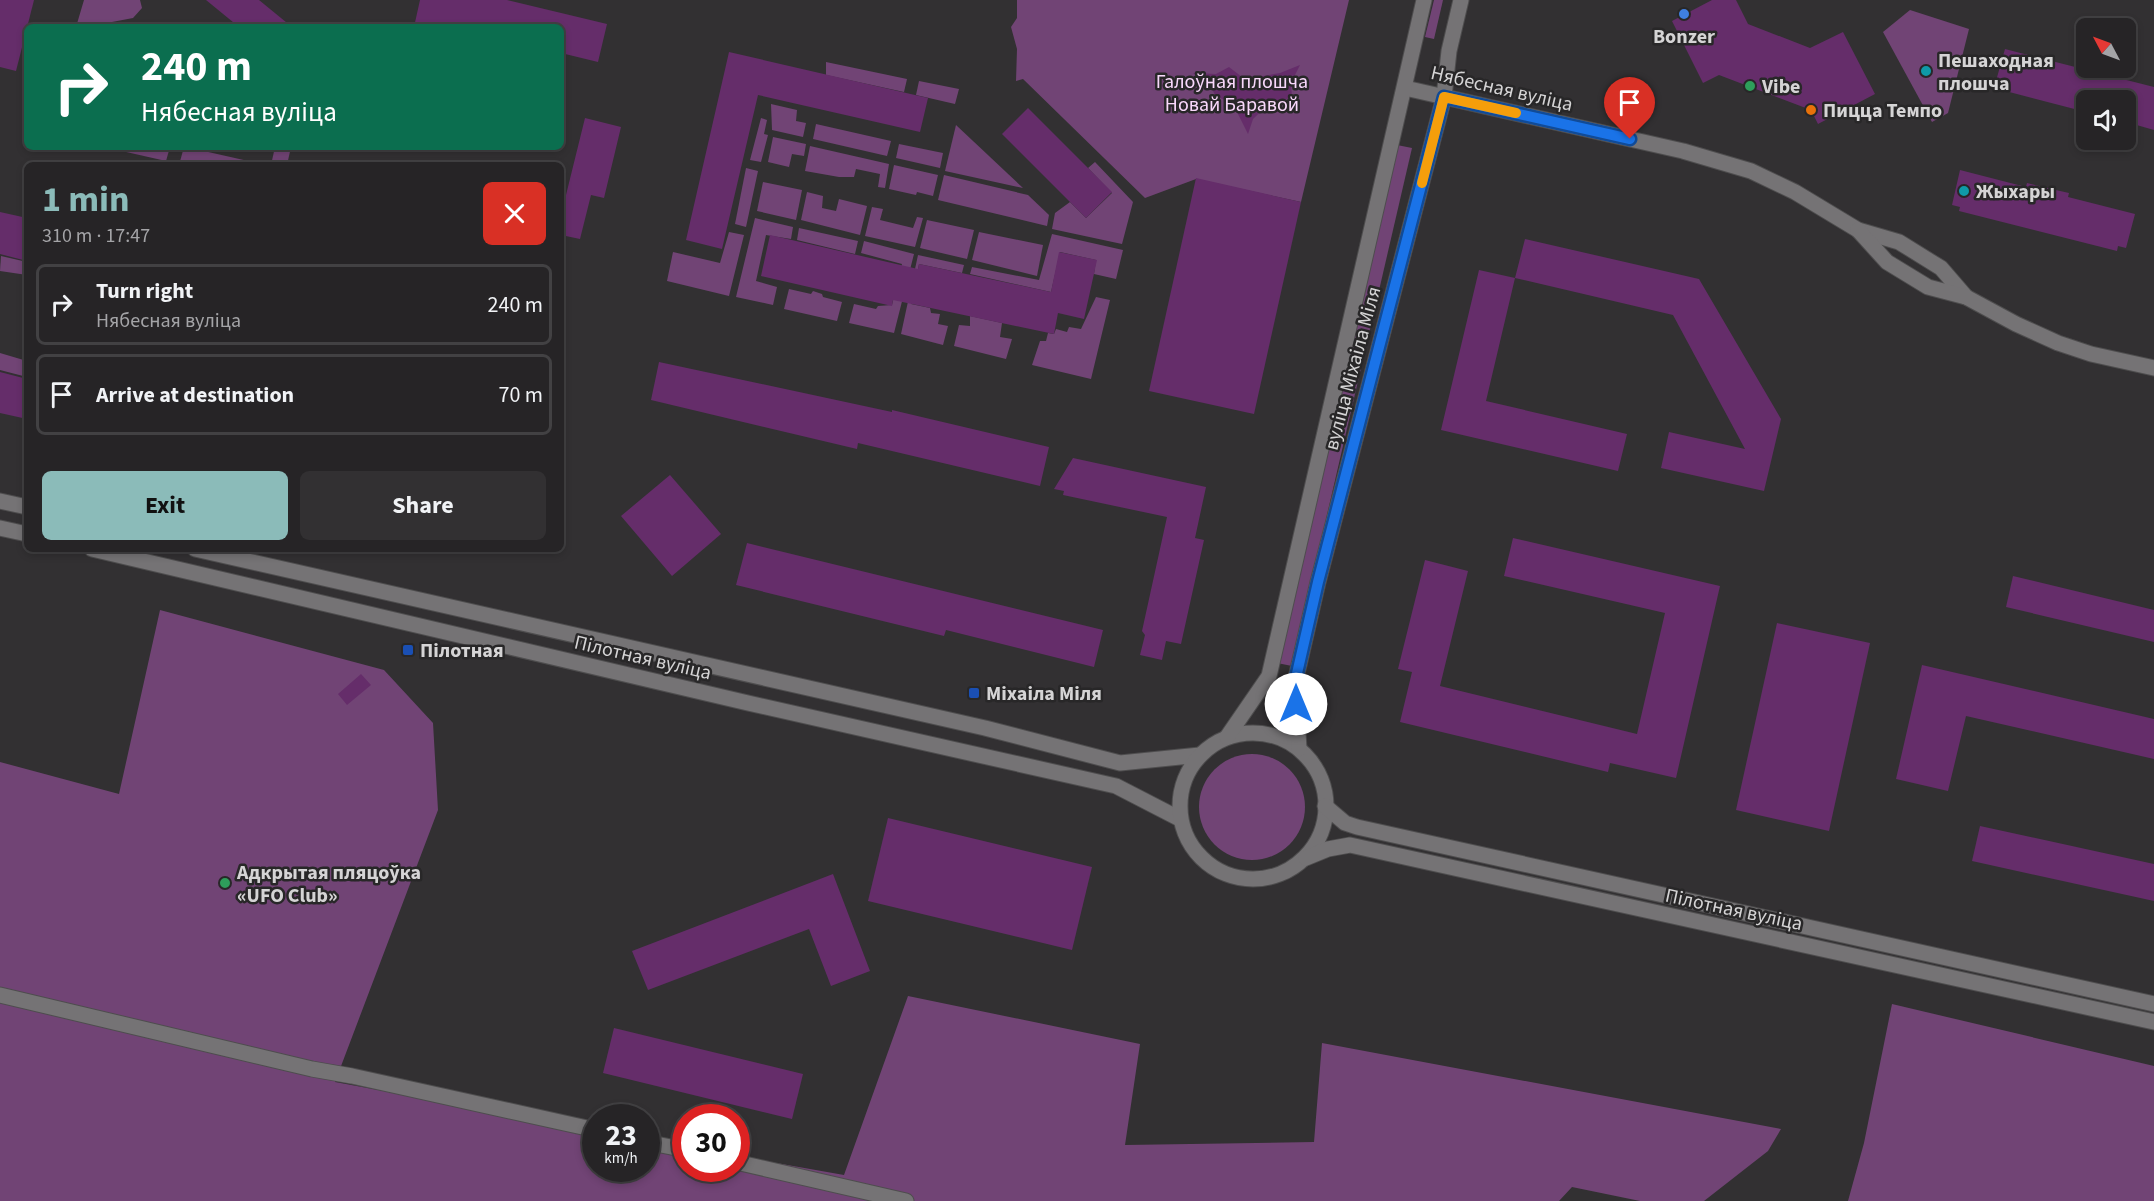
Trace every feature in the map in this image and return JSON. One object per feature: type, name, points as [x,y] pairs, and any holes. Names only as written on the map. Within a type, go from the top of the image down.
[{"type":"street","name":"вуліца Міхаіла Міля","points":[[1227,737],[1269,676],[1425,0]]},
{"type":"street","name":"вуліца Міхаіла Міля","points":[[1299,749],[1295,682],[1318,582],[1444,97],[1449,51],[1461,0]]},
{"type":"street","name":"Нябесная вуліца","points":[[1405,88],[1717,160],[1783,185],[1858,230],[1892,239],[1907,247],[1941,268],[1966,297]]},
{"type":"street","name":"Нябесная вуліца","points":[[1858,230],[1887,262],[1924,285],[1966,297],[2058,343],[2091,354],[2154,368]]},
{"type":"street","points":[[0,501],[24,506]]},
{"type":"street","points":[[0,528],[24,533]]},
{"type":"street","name":"Пілотная вуліца","points":[[105,552],[748,703],[1116,786],[1180,819]]},
{"type":"street","points":[[201,552],[203,575]]},
{"type":"street","name":"Пілотная вуліца","points":[[205,552],[974,725],[1120,763],[1200,754]]},
{"type":"street","points":[[1246,733],[1265,734],[1283,739],[1299,749],[1316,768],[1325,791],[1326,816],[1319,839],[1306,858],[1287,872],[1265,879],[1242,879],[1220,873],[1201,860],[1187,841],[1180,819],[1180,796],[1186,774],[1200,754],[1227,737],[1246,733]]},
{"type":"street","name":"Пілотная вуліца","points":[[1325,806],[1345,823],[1357,827],[2154,1004]]},
{"type":"street","name":"Пілотная вуліца","points":[[1306,858],[1328,849],[1350,845],[2154,1022]]},
{"type":"street","points":[[1859,958],[1863,940]]},
{"type":"street","points":[[0,995],[312,1069],[582,1127]]},
{"type":"street","points":[[750,1165],[906,1201]]},
{"type":"green space","points":[[84,0],[140,0],[142,8],[133,18],[110,24],[77,24]]},
{"type":"green space","name":"Галоўная плошча Новай Баравой","points":[[1017,0],[1349,0],[1301,202],[1196,179],[1145,198],[1023,79],[1016,81],[1017,49],[1011,27],[1017,18]]},
{"type":"green space","points":[[1434,0],[1443,0],[1434,39],[1425,37]]},
{"type":"green space","points":[[1910,10],[1969,29],[1948,113],[1932,122],[1883,32]]},
{"type":"green space","points":[[826,62],[907,79],[904,92],[826,75]]},
{"type":"green space","points":[[919,81],[959,89],[955,104],[916,95]]},
{"type":"green space","points":[[771,104],[797,110],[796,121],[806,123],[803,137],[772,130]]},
{"type":"green space","points":[[761,118],[767,120],[764,134],[768,135],[761,162],[750,160]]},
{"type":"green space","points":[[816,124],[891,141],[887,156],[813,139]]},
{"type":"green space","points":[[956,125],[1023,188],[945,171]]},
{"type":"green space","points":[[773,137],[806,144],[804,156],[792,154],[789,167],[768,162]]},
{"type":"green space","points":[[899,144],[943,153],[940,168],[896,158]]},
{"type":"green space","points":[[1397,145],[1412,148],[1292,666],[1277,663]]},
{"type":"green space","points":[[810,146],[889,164],[885,188],[878,187],[880,174],[856,169],[854,177],[839,177],[805,171]]},
{"type":"green space","points":[[117,150],[169,150],[166,161]]},
{"type":"green space","points":[[183,150],[199,150],[253,162],[180,162]]},
{"type":"green space","points":[[274,150],[290,150],[288,162],[272,162]]},
{"type":"green space","points":[[1095,162],[1133,202],[1122,244],[1052,229],[1055,213],[1070,202],[1086,218],[1112,193],[1088,168]]},
{"type":"green space","points":[[894,165],[938,175],[933,196],[889,189]]},
{"type":"green space","points":[[746,168],[758,171],[746,227],[735,224]]},
{"type":"green space","points":[[944,175],[1028,195],[1049,215],[1047,226],[938,200]]},
{"type":"green space","points":[[763,182],[802,190],[796,220],[757,211]]},
{"type":"green space","points":[[807,192],[823,196],[822,208],[836,211],[839,199],[867,206],[860,235],[801,220]]},
{"type":"green space","points":[[872,207],[883,209],[880,220],[913,228],[917,217],[923,218],[915,247],[865,236]]},
{"type":"green space","points":[[755,218],[793,227],[791,239],[766,235],[756,281],[777,287],[773,305],[736,297]]},
{"type":"green space","points":[[927,220],[974,230],[967,259],[920,248]]},
{"type":"green space","points":[[799,228],[858,241],[855,254],[797,240]]},
{"type":"green space","points":[[729,232],[744,235],[729,296],[667,281],[673,252],[720,263]]},
{"type":"green space","points":[[979,232],[1043,245],[1037,276],[972,260]]},
{"type":"green space","points":[[1052,234],[1123,250],[1116,279],[1094,274],[1096,260],[1060,252],[1051,292],[970,274],[972,267],[1039,280]]},
{"type":"green space","points":[[864,241],[914,254],[894,333],[849,323],[854,304],[876,309],[878,306],[892,305],[902,264],[861,253]]},
{"type":"green space","points":[[918,255],[964,265],[962,273],[919,264],[911,304],[930,308],[931,313],[940,314],[938,324],[948,326],[943,345],[901,334]]},
{"type":"green space","points":[[1,256],[24,261],[24,275],[0,271]]},
{"type":"green space","points":[[789,289],[811,294],[813,291],[822,294],[823,297],[842,302],[837,321],[784,309]]},
{"type":"green space","points":[[1096,297],[1110,300],[1091,379],[1032,365],[1040,341],[1046,341],[1048,333],[1054,334],[1056,329],[1067,332],[1069,327],[1081,329]]},
{"type":"green space","points":[[970,316],[1002,323],[1000,337],[1012,339],[1006,359],[954,346],[959,325],[970,326]]},
{"type":"green space","points":[[0,353],[24,360],[24,376],[0,370]]},
{"type":"green space","points":[[160,610],[384,670],[433,723],[438,810],[335,1082],[582,1128],[582,1182],[660,1182],[660,1141],[672,1144],[672,1182],[750,1182],[750,1158],[844,1175],[908,996],[1140,1044],[1125,1145],[1314,1142],[1322,1043],[1781,1129],[1768,1151],[1704,1201],[1640,1201],[1572,1187],[1559,1201],[0,1201],[0,762],[119,794]]},
{"type":"green space","points":[[1252,754],[1272,758],[1289,770],[1301,787],[1305,807],[1301,827],[1289,844],[1272,856],[1252,860],[1232,856],[1215,844],[1203,827],[1199,807],[1203,787],[1215,770],[1232,758]]},
{"type":"green space","points":[[1892,1004],[2154,1066],[2154,1201],[1848,1201],[1864,1143]]},
{"type":"building","points":[[0,0],[34,0],[28,24],[24,24],[24,39],[16,71],[0,67]]},
{"type":"building","points":[[206,0],[259,0],[288,24],[235,24]]},
{"type":"building","points":[[420,0],[507,0],[607,24],[598,62],[564,54],[564,24],[415,24]]},
{"type":"building","points":[[1712,0],[1736,0],[1748,24],[1810,48],[1843,32],[1875,94],[1818,124],[1811,110],[1719,75],[1703,83],[1672,21]]},
{"type":"building","points":[[2005,49],[2076,67],[2076,78],[2119,78],[2154,87],[2154,130],[2136,125],[2136,90],[2076,90],[2076,109],[1994,88]]},
{"type":"building","points":[[729,52],[928,98],[920,132],[758,95],[722,249],[686,240]]},
{"type":"building","points":[[1300,65],[1291,83],[1292,98],[1270,103],[1253,119],[1248,134],[1236,110],[1215,95],[1211,87],[1193,73],[1216,74],[1229,67],[1242,77],[1263,76],[1280,73]]},
{"type":"building","points":[[1028,108],[1112,192],[1086,218],[1002,134]]},
{"type":"building","points":[[585,118],[621,127],[604,198],[591,195],[580,239],[564,236],[564,194],[566,195]]},
{"type":"building","points":[[1960,170],[2026,187],[2027,183],[2069,193],[2068,197],[2135,214],[2126,248],[2118,246],[2117,251],[1959,211],[1960,207],[1952,205]]},
{"type":"building","points":[[1196,178],[1301,202],[1254,414],[1149,391]]},
{"type":"building","points":[[0,212],[24,217],[24,260],[0,254]]},
{"type":"building","points":[[770,235],[918,269],[919,264],[1051,292],[1059,252],[1097,260],[1084,319],[1058,313],[1054,334],[893,300],[892,306],[761,276]]},
{"type":"building","points":[[1525,239],[1699,279],[1781,419],[1764,491],[1661,468],[1669,432],[1745,449],[1673,315],[1515,278]]},
{"type":"building","points":[[1479,270],[1515,278],[1486,401],[1627,434],[1618,471],[1441,430]]},
{"type":"building","points":[[659,362],[892,412],[892,410],[1049,447],[1040,486],[858,443],[857,449],[651,400]]},
{"type":"building","points":[[0,372],[24,378],[24,418],[0,413]]},
{"type":"building","points":[[1073,458],[1206,487],[1195,538],[1204,540],[1181,644],[1166,641],[1162,660],[1140,655],[1145,635],[1142,631],[1167,517],[1063,495],[1064,491],[1054,489]]},
{"type":"building","points":[[670,475],[721,534],[672,576],[621,516]]},
{"type":"building","points":[[1513,538],[1720,586],[1676,778],[1610,763],[1608,772],[1400,722],[1412,672],[1398,669],[1425,560],[1468,571],[1440,686],[1637,734],[1665,613],[1504,576]]},
{"type":"building","points":[[747,543],[1103,630],[1094,667],[946,630],[944,636],[736,585]]},
{"type":"building","points":[[2013,576],[2154,610],[2154,642],[2006,607]]},
{"type":"building","points":[[1777,623],[1870,643],[1829,831],[1736,810]]},
{"type":"building","points":[[1922,665],[2154,719],[2154,759],[1966,716],[1948,791],[1896,779]]},
{"type":"building","points":[[361,674],[371,685],[347,705],[338,694]]},
{"type":"building","points":[[888,818],[1092,867],[1072,950],[868,901]]},
{"type":"building","points":[[1980,826],[2154,864],[2154,901],[1972,861]]},
{"type":"building","points":[[833,874],[870,971],[831,986],[809,929],[648,990],[632,951]]},
{"type":"building","points":[[614,1028],[803,1074],[792,1119],[750,1109],[750,1104],[730,1104],[603,1073]]},
{"type":"slow traffic","points":[[1422,183],[1444,97],[1516,113]]},
{"type":"place","name":"Bonzer","points":[[1684,14]]},
{"type":"place","name":"Пешаходная плошча","points":[[1926,71]]},
{"type":"place","name":"Vibe","points":[[1750,86]]},
{"type":"place","name":"Пицца Темпо","points":[[1811,110]]},
{"type":"place","name":"Жыхары","points":[[1964,191]]},
{"type":"place","name":"Пілотная","points":[[408,650]]},
{"type":"place","name":"Міхаіла Міля","points":[[974,693]]},
{"type":"place","name":"Адкрытая пляцоўка «UFO Club»","points":[[225,883]]},
{"type":"route","points":[[1296,704],[1295,682],[1318,582],[1444,97],[1630,139]]}]
